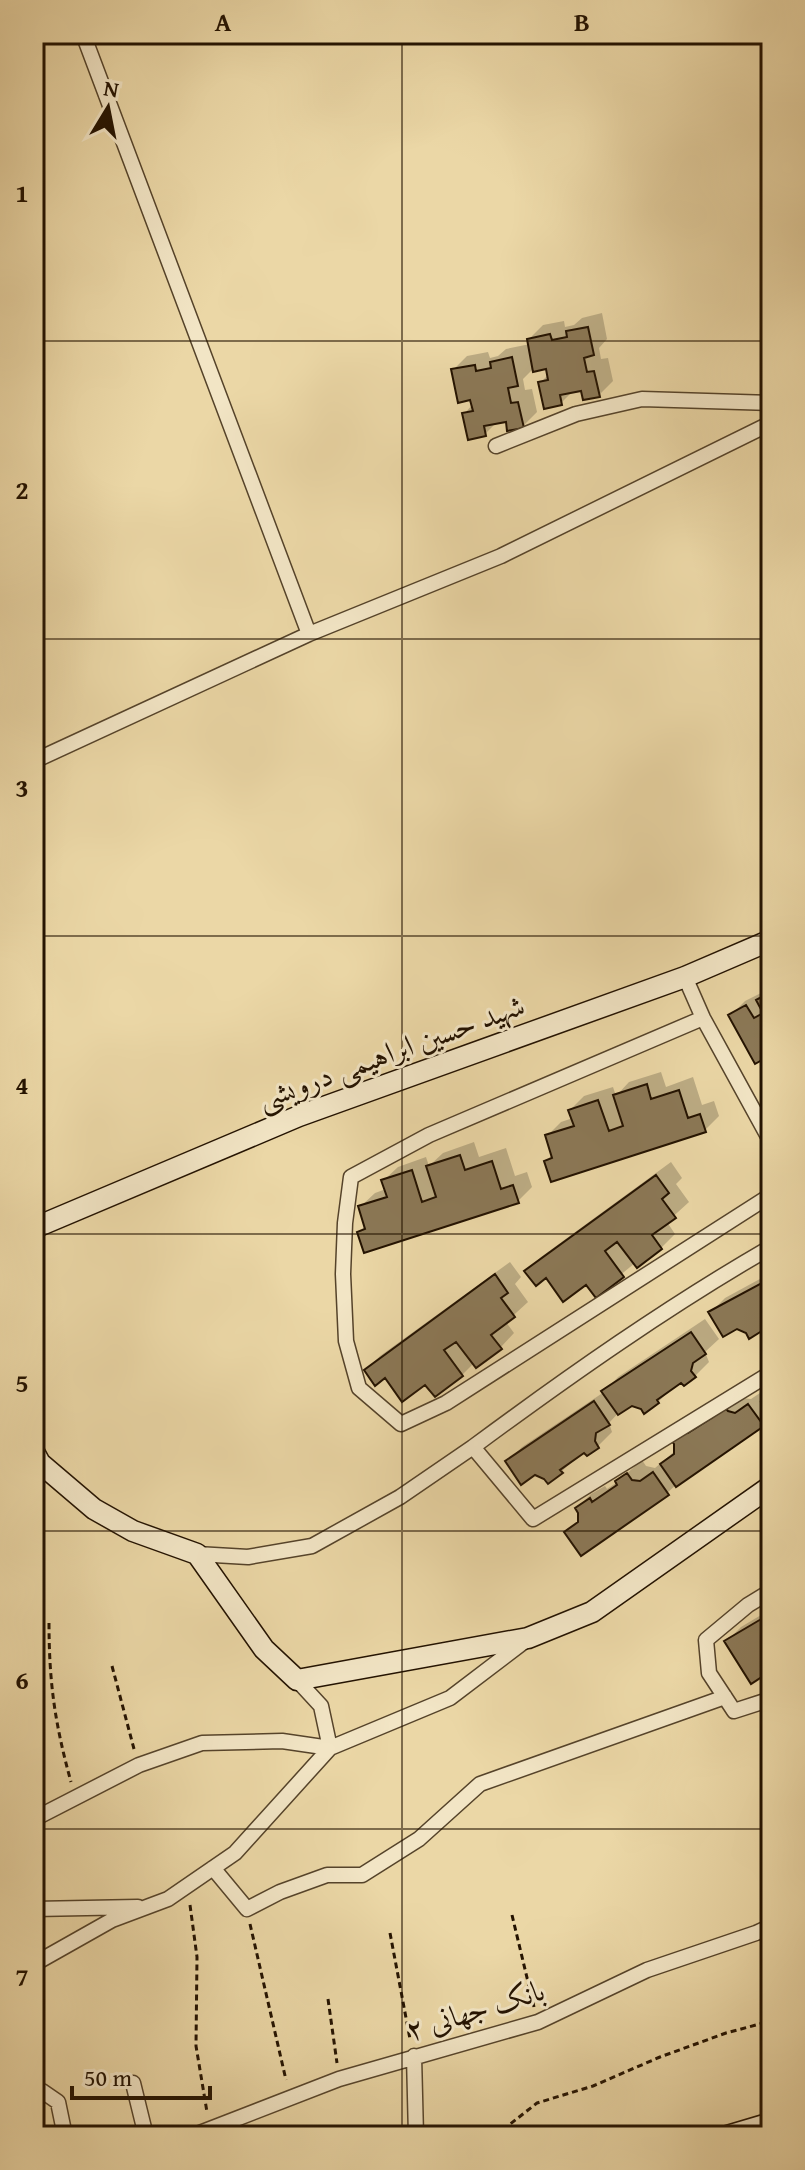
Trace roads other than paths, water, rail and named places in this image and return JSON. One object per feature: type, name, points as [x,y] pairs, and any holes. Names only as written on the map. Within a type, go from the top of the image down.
[{"type":"street","points":[[83,34],[309,634]]},
{"type":"street","points":[[496,446],[576,414],[642,399],[771,403]]},
{"type":"street","points":[[34,761],[309,634],[501,556],[771,423]]},
{"type":"street","name":"شهید حسین ابراهیمی درویشی","points":[[34,1228],[299,1116],[685,977],[771,940]]},
{"type":"street","points":[[685,977],[703,1018],[765,1115],[771,1142]]},
{"type":"street","points":[[703,1018],[429,1135],[351,1177],[343,1274],[346,1341],[359,1388],[401,1424],[446,1403],[771,1195]]},
{"type":"street","points":[[36,1461],[94,1509],[133,1531],[197,1554],[248,1557],[312,1546],[400,1497],[560,1383],[730,1270],[771,1247]]},
{"type":"street","points":[[473,1447],[533,1519],[771,1373]]},
{"type":"street","points":[[297,1680],[528,1638],[592,1612],[771,1486]]},
{"type":"street","points":[[197,1554],[264,1649],[321,1706],[330,1748]]},
{"type":"street","points":[[771,1591],[748,1605],[706,1640],[709,1673],[734,1711],[771,1699]]},
{"type":"street","points":[[34,1964],[112,1920],[168,1899],[235,1853],[330,1748],[450,1698],[528,1638]]},
{"type":"street","points":[[213,1868],[247,1909],[280,1892],[327,1875],[362,1875],[419,1839],[480,1784],[725,1697]]},
{"type":"street","points":[[34,1819],[139,1765],[202,1743],[282,1741],[330,1748]]},
{"type":"street","points":[[34,1909],[148,1906]]},
{"type":"street","name":"بانک جهانی ۲","points":[[192,2136],[339,2079],[538,2022],[647,1970],[771,1926]]},
{"type":"street","points":[[414,2056],[416,2136]]},
{"type":"street","points":[[133,2083],[146,2136]]},
{"type":"street","points":[[34,2092],[42,2091],[58,2102],[65,2136]]},
{"type":"street","points":[[727,2136],[771,2123]]}]
